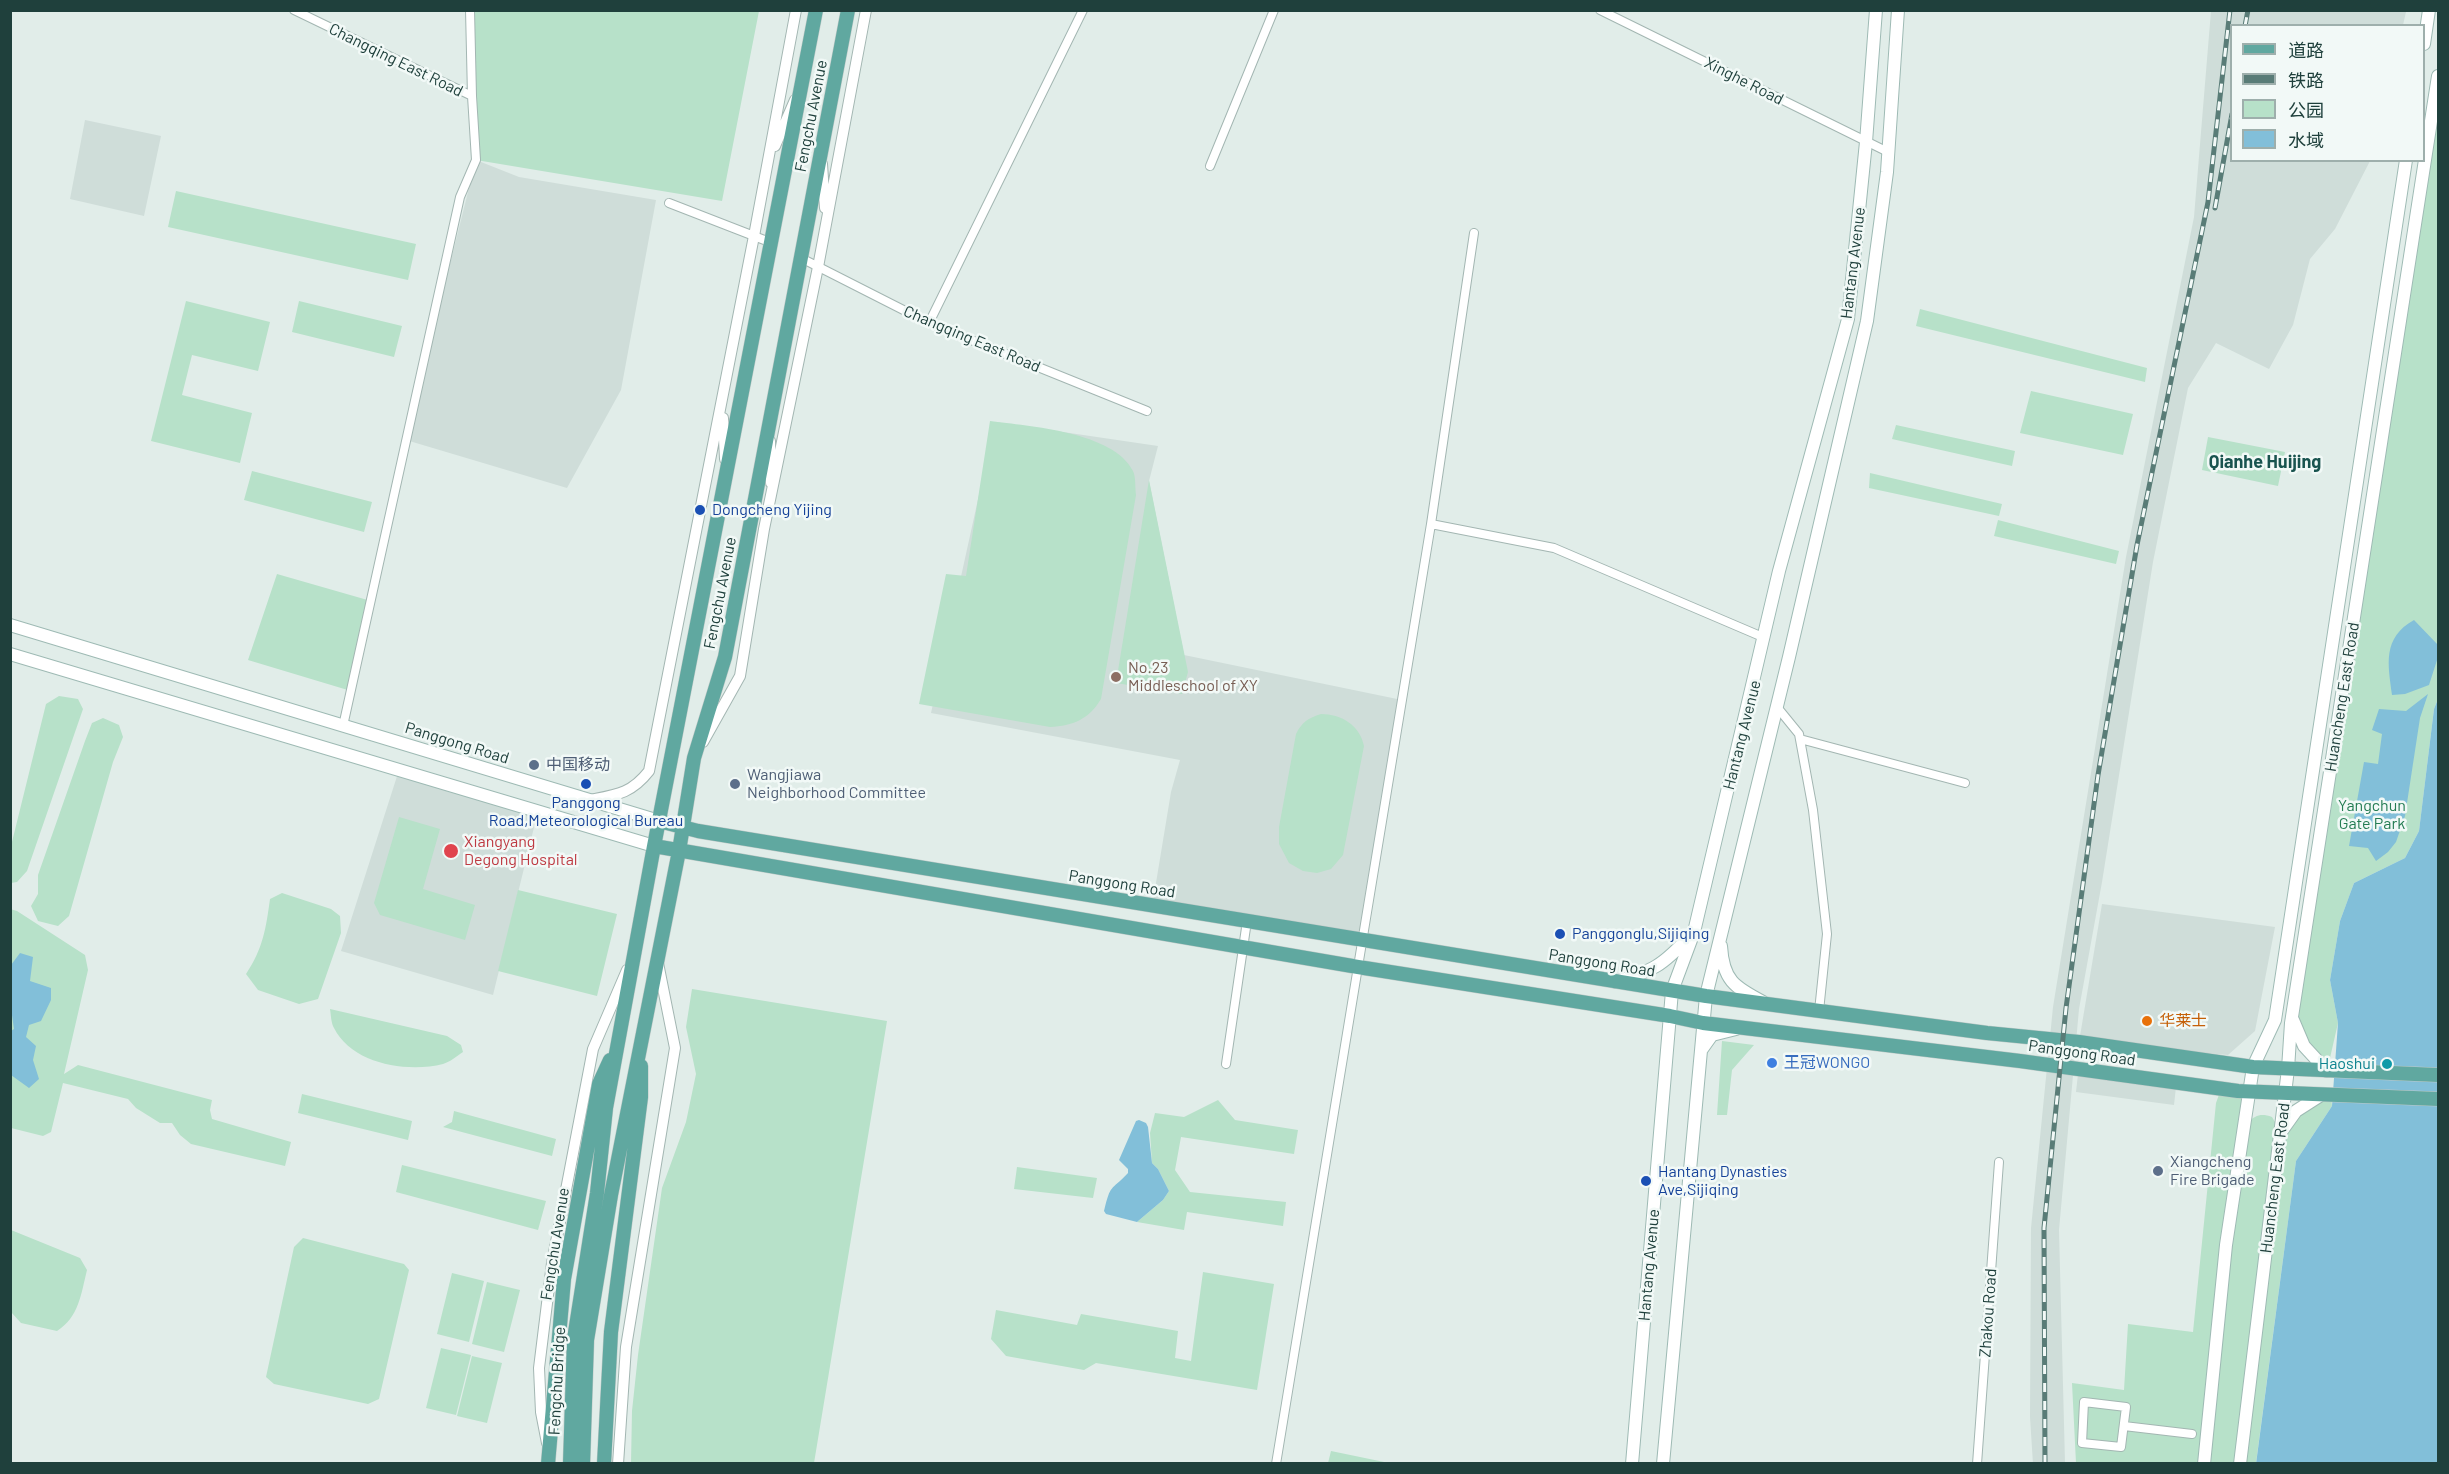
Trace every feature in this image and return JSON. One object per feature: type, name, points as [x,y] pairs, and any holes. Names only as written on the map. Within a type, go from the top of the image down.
[{"type":"main road","name":"Fengchu Avenue","points":[[604,1194],[606,1108],[658,821],[816,10]]},
{"type":"main road","name":"Fengchu Avenue","points":[[604,1194],[658,960],[694,758],[725,657],[848,10]]},
{"type":"main road","name":"Hantang Avenue","points":[[1632,1464],[1672,991],[1694,932],[1779,571],[1848,319],[1866,142],[1876,10]]},
{"type":"main road","name":"Hantang Avenue","points":[[1663,1464],[1706,996],[1777,707],[1867,321],[1888,152],[1898,10]]},
{"type":"main road","points":[[2425,37],[2429,10]]},
{"type":"main road","name":"Huancheng East Road","points":[[2240,1464],[2281,1133],[2292,1017],[2439,76]]},
{"type":"main road","name":"Huancheng East Road","points":[[2204,1464],[2226,1245],[2253,1067],[2274,1020],[2406,162]]},
{"type":"main road","name":"Panggong Road","points":[[10,625],[683,828],[1616,982],[1769,1005],[1987,1033],[2079,1042],[2253,1067],[2439,1075]]},
{"type":"main road","name":"Panggong Road","points":[[10,654],[654,846],[679,851],[1358,967],[1637,1010],[1703,1023],[2250,1092],[2439,1099]]},
{"type":"main road","points":[[1616,982],[1652,971],[1672,956],[1694,932]]},
{"type":"main road","points":[[1721,936],[1725,974],[1740,990],[1769,1005]]},
{"type":"main road","points":[[1637,1010],[1656,1020],[1664,1031],[1668,1043]]},
{"type":"main road","points":[[2292,1017],[2304,1046],[2329,1071]]},
{"type":"main road","points":[[1701,1050],[1712,1035],[1745,1028]]},
{"type":"main road","name":"Fengchu Avenue","points":[[548,1456],[564,1280],[582,1175],[599,1084],[620,1036]]},
{"type":"main road","name":"Fengchu Avenue","points":[[604,1464],[611,1332],[641,1097],[641,1039]]},
{"type":"main road","points":[[2281,1133],[2296,1111],[2324,1095]]},
{"type":"main road","name":"Fengchu Bridge","points":[[570,1464],[574,1339],[604,1194]]},
{"type":"main road","name":"Fengchu Bridge","points":[[583,1464],[587,1340],[604,1194]]},
{"type":"street","name":"Changqing East Road","points":[[294,10],[472,96],[476,160],[460,197],[343,726]]},
{"type":"street","points":[[470,10],[472,96]]},
{"type":"street","points":[[589,800],[622,795],[640,782],[649,771],[722,403],[796,10]]},
{"type":"street","points":[[694,758],[740,676],[764,529],[772,501],[818,267],[866,10]]},
{"type":"street","points":[[930,323],[1083,10]]},
{"type":"street","points":[[1210,166],[1274,10]]},
{"type":"street","name":"Xinghe Road","points":[[1600,10],[1888,152]]},
{"type":"street","points":[[767,162],[802,83]]},
{"type":"street","points":[[821,151],[826,223]]},
{"type":"street","points":[[669,202],[772,243]]},
{"type":"street","points":[[1276,1464],[1431,524],[1474,233]]},
{"type":"street","name":"Changqing East Road","points":[[801,258],[930,323],[1147,411]]},
{"type":"street","points":[[722,403],[726,476]]},
{"type":"street","points":[[769,424],[772,501]]},
{"type":"street","points":[[1431,524],[1554,548],[1765,638]]},
{"type":"street","points":[[1777,707],[1799,734],[1813,810],[1827,934],[1819,1011]]},
{"type":"street","points":[[1800,739],[1965,783]]},
{"type":"street","points":[[1226,1064],[1246,921]]},
{"type":"street","points":[[548,1456],[541,1412],[540,1368],[552,1263],[593,1049],[635,953]]},
{"type":"street","points":[[618,1464],[626,1347],[675,1048],[658,960]]},
{"type":"street","name":"Zhakou Road","points":[[1977,1464],[1998,1162]]},
{"type":"street","points":[[2084,1402],[2126,1407],[2124,1426],[2121,1447],[2082,1443],[2084,1402]]},
{"type":"street","points":[[2124,1426],[2192,1434]]},
{"type":"shaded area","points":[[2401,10],[2406,12],[2403,24],[2230,24],[2230,162],[2369,162],[2335,229],[2310,259],[2293,325],[2269,369],[2216,343],[2188,388],[2153,562],[2102,882],[2079,1009],[2059,1230],[2065,1463],[2033,1464],[2030,1417],[2031,1228],[2053,1007],[2126,557],[2194,217],[2211,11]]},
{"type":"shaded area","points":[[85,120],[161,136],[144,216],[70,199]]},
{"type":"shaded area","points":[[476,160],[519,177],[656,200],[621,390],[567,488],[406,440]]},
{"type":"shaded area","name":"No.23 Middleschool of XY","points":[[995,422],[1158,446],[1149,481],[1184,655],[1402,700],[1362,940],[1153,901],[1171,792],[1180,760],[931,713]]},
{"type":"shaded area","name":"Xiangyang Degong Hospital","points":[[399,770],[538,811],[493,995],[341,951]]},
{"type":"shaded area","points":[[2102,904],[2275,927],[2255,1031],[2228,1055],[2079,1042]]},
{"type":"shaded area","points":[[2078,1074],[2176,1087],[2174,1105],[2076,1092]]},
{"type":"green space","points":[[470,11],[759,11],[722,201],[476,160]]},
{"type":"green space","name":"Yangchun Gate Park","points":[[2438,76],[2438,699],[2434,709],[2419,831],[2405,858],[2354,883],[2340,921],[2330,980],[2338,1023],[2327,1071],[2292,1017]]},
{"type":"green space","points":[[176,191],[416,244],[408,280],[168,227]]},
{"type":"green space","points":[[186,301],[270,322],[258,371],[192,355],[182,395],[252,413],[240,463],[151,441]]},
{"type":"green space","points":[[299,301],[402,326],[394,357],[292,332]]},
{"type":"green space","points":[[1920,309],[2147,368],[2145,382],[1916,326]]},
{"type":"green space","points":[[2031,391],[2133,414],[2123,455],[2020,433]]},
{"type":"green space","points":[[990,421],[1047,429],[1090,439],[1108,447],[1123,458],[1134,473],[1136,495],[1101,699],[1086,716],[1066,725],[1050,727],[919,704],[946,574],[966,576]]},
{"type":"green space","points":[[1896,425],[2015,451],[2012,466],[1892,439]]},
{"type":"green space","points":[[2208,437],[2285,452],[2278,486],[2202,470]]},
{"type":"green space","points":[[252,471],[372,502],[364,532],[244,500]]},
{"type":"green space","points":[[1870,473],[2002,504],[1999,516],[1869,488]]},
{"type":"green space","points":[[1149,480],[1188,672],[1182,694],[1116,683]]},
{"type":"green space","points":[[1998,520],[2119,551],[2116,564],[1994,536]]},
{"type":"green space","points":[[277,574],[371,601],[351,691],[248,660]]},
{"type":"green space","points":[[59,696],[78,699],[83,709],[27,871],[17,882],[11,883],[11,846],[46,704]]},
{"type":"green space","points":[[1321,714],[1336,716],[1348,722],[1358,732],[1364,746],[1343,855],[1331,869],[1317,873],[1303,871],[1289,863],[1279,844],[1279,827],[1296,734],[1306,721]]},
{"type":"green space","points":[[103,718],[119,725],[123,737],[113,762],[69,916],[58,926],[38,921],[31,906],[38,894],[38,875],[92,723]]},
{"type":"green space","points":[[399,817],[440,829],[423,889],[475,905],[465,940],[380,915],[374,903]]},
{"type":"green space","points":[[518,890],[617,914],[597,996],[498,971]]},
{"type":"green space","points":[[282,893],[331,909],[340,916],[341,933],[318,999],[299,1004],[258,990],[246,974],[263,938],[270,899]]},
{"type":"green space","points":[[10,909],[17,911],[85,955],[88,970],[64,1074],[78,1065],[212,1100],[210,1110],[212,1119],[291,1142],[285,1166],[191,1144],[180,1135],[172,1123],[160,1123],[136,1108],[128,1099],[63,1083],[51,1132],[43,1136],[11,1128]]},
{"type":"green space","points":[[692,989],[887,1021],[814,1463],[631,1463],[632,1411],[638,1355],[662,1188],[686,1122],[696,1074],[686,1027]]},
{"type":"green space","points":[[330,1009],[447,1036],[461,1045],[463,1052],[446,1063],[429,1067],[382,1063],[367,1058],[342,1040],[333,1026]]},
{"type":"green space","points":[[1722,1041],[1754,1045],[1732,1070],[1727,1115],[1717,1115]]},
{"type":"green space","points":[[2221,1089],[2250,1092],[2247,1123],[2262,1115],[2272,1117],[2281,1132],[2296,1111],[2331,1095],[2332,1106],[2296,1161],[2256,1463],[2076,1463],[2072,1383],[2124,1390],[2128,1324],[2193,1332],[2216,1103]]},
{"type":"green space","points":[[302,1094],[412,1121],[408,1140],[298,1113]]},
{"type":"green space","points":[[1218,1100],[1235,1120],[1298,1130],[1294,1154],[1181,1137],[1175,1170],[1190,1192],[1286,1202],[1283,1226],[1187,1212],[1184,1230],[1137,1222],[1163,1200],[1169,1191],[1158,1169],[1152,1163],[1150,1133],[1155,1113],[1184,1117]]},
{"type":"green space","points":[[454,1111],[556,1139],[552,1156],[443,1127],[452,1122]]},
{"type":"green space","points":[[402,1165],[546,1201],[538,1230],[396,1192]]},
{"type":"green space","points":[[1017,1167],[1097,1178],[1093,1198],[1014,1189]]},
{"type":"green space","points":[[11,1230],[80,1258],[87,1270],[75,1312],[57,1331],[21,1323],[11,1312]]},
{"type":"green space","points":[[303,1238],[404,1264],[409,1270],[379,1399],[368,1404],[274,1384],[266,1377],[294,1247]]},
{"type":"green space","points":[[1203,1272],[1274,1284],[1257,1390],[1096,1363],[1084,1370],[1006,1356],[991,1339],[996,1310],[1077,1325],[1081,1314],[1178,1331],[1175,1358],[1191,1361]]},
{"type":"green space","points":[[452,1273],[484,1281],[469,1342],[437,1334]]},
{"type":"green space","points":[[487,1282],[520,1290],[504,1352],[472,1344]]},
{"type":"green space","points":[[441,1348],[471,1355],[456,1415],[426,1408]]},
{"type":"green space","points":[[472,1356],[502,1363],[487,1423],[457,1416]]},
{"type":"green space","points":[[1331,1451],[1389,1463],[1328,1463]]},
{"type":"water","points":[[2414,620],[2438,645],[2438,657],[2429,685],[2405,694],[2392,695],[2389,662],[2392,643],[2396,635]]},
{"type":"water","points":[[2428,694],[2420,718],[2405,816],[2396,842],[2376,861],[2368,848],[2349,846],[2364,762],[2378,764],[2382,734],[2372,730],[2379,709],[2406,711]]},
{"type":"water","name":"Haoshui","points":[[2438,699],[2438,1463],[2256,1464],[2296,1161],[2332,1106],[2338,1023],[2330,980],[2340,921],[2354,883],[2405,858],[2419,831],[2434,709]]},
{"type":"water","points":[[20,953],[33,957],[30,981],[51,988],[51,1000],[41,1021],[29,1025],[26,1037],[36,1046],[33,1060],[39,1079],[29,1088],[11,1075],[11,1031],[14,1029],[11,1008],[11,965]]},
{"type":"water","points":[[1136,1121],[1146,1123],[1148,1127],[1152,1163],[1158,1169],[1169,1191],[1163,1200],[1137,1222],[1106,1214],[1104,1211],[1110,1192],[1128,1173],[1128,1169],[1119,1160]]},
{"type":"railway","points":[[2045,1464],[2044,1228],[2066,1008],[2098,775],[2137,545],[2208,202],[2230,10]]},
{"type":"railway","points":[[2245,24],[2248,10]]},
{"type":"railway","points":[[2215,208],[2230,125]]},
{"type":"place","name":"Dongcheng Yijing","points":[[700,510]]},
{"type":"place","name":"No.23 Middleschool of XY","points":[[1116,677]]},
{"type":"place","name":"中国移动","points":[[534,765]]},
{"type":"place","name":"Panggong Road,Meteorological Bureau","points":[[586,784]]},
{"type":"place","name":"Wangjiawa Neighborhood Committee","points":[[735,784]]},
{"type":"place","name":"Xiangyang Degong Hospital","points":[[451,851]]},
{"type":"place","name":"Panggonglu,Sijiqing","points":[[1560,934]]},
{"type":"place","name":"华莱士","points":[[2147,1021]]},
{"type":"place","name":"王冠WONGO","points":[[1772,1063]]},
{"type":"place","name":"Haoshui","points":[[2387,1064]]},
{"type":"place","name":"Xiangcheng Fire Brigade","points":[[2158,1171]]},
{"type":"place","name":"Hantang Dynasties Ave,Sijiqing","points":[[1646,1181]]},
{"type":"district","name":"Qianhe Huijing","points":[[2265,462]]}]
